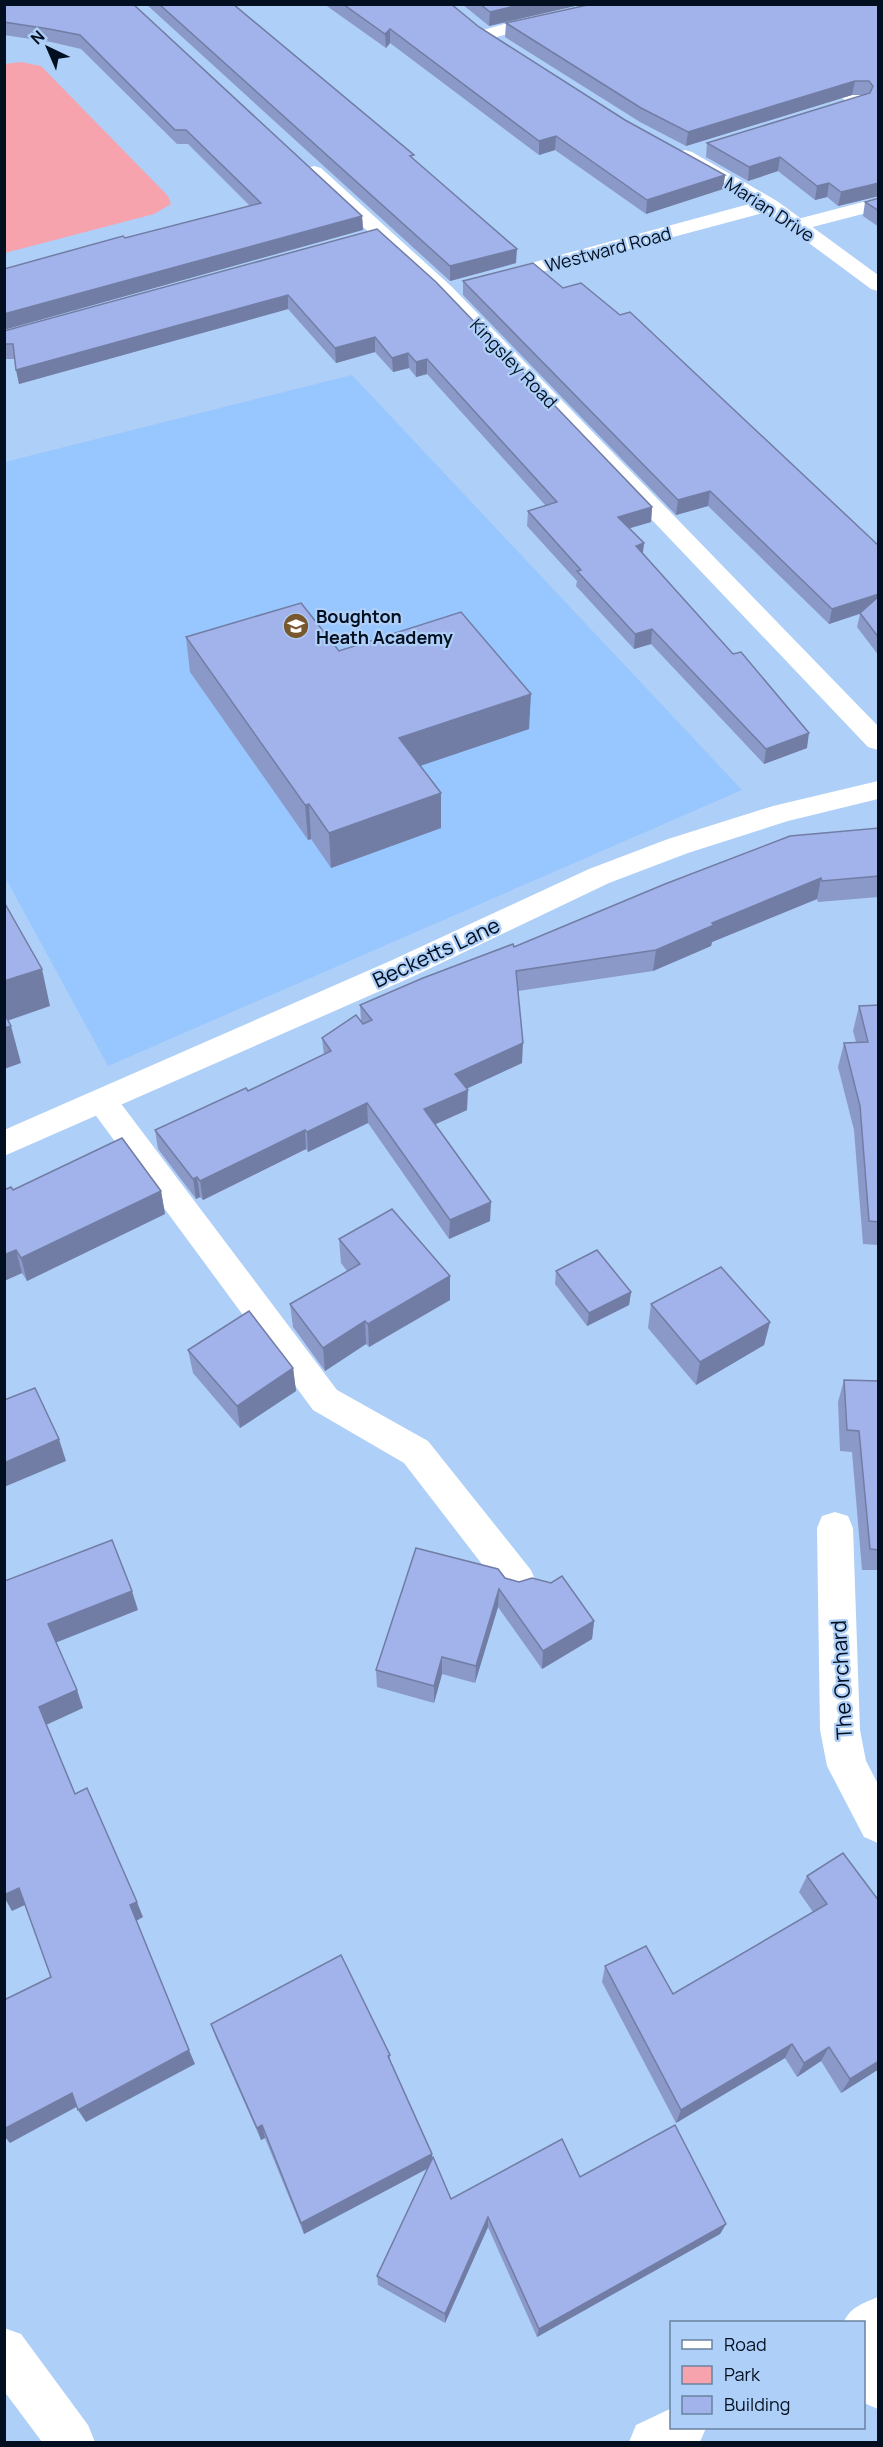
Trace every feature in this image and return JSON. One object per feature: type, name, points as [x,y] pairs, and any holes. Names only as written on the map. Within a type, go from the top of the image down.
[{"type":"street","points":[[486,35],[521,24],[621,4]]},
{"type":"street","points":[[470,23],[506,47]]},
{"type":"street","points":[[839,88],[879,112]]},
{"type":"street","points":[[838,108],[860,101]]},
{"type":"street","name":"Marian Drive","points":[[663,144],[770,205],[879,285]]},
{"type":"street","points":[[684,155],[706,148]]},
{"type":"street","name":"Kingsley Road","points":[[295,155],[446,291],[879,741]]},
{"type":"street","name":"Westward Road","points":[[446,291],[770,205]]},
{"type":"street","points":[[359,240],[382,233]]},
{"type":"street","name":"Becketts Lane","points":[[4,1144],[400,969],[599,876],[678,846],[783,813],[879,790]]},
{"type":"street","name":"The Orchard","points":[[835,1528],[840,1730],[847,1766],[879,1823]]},
{"type":"street","points":[[865,2329],[879,2320]]},
{"type":"street","points":[[4,2351],[68,2442]]},
{"type":"street","points":[[865,2362],[879,2385]]},
{"type":"street","points":[[654,2442],[678,2429]]},
{"type":"lane","points":[[797,225],[879,204]]},
{"type":"lane","points":[[102,1101],[325,1400],[417,1452],[518,1582]]},
{"type":"shaded area","name":"Boughton Heath Academy","points":[[352,375],[742,790],[108,1066],[5,877],[5,462]]},
{"type":"green space","points":[[21,62],[41,66],[168,196],[171,204],[154,214],[5,253],[5,64]]},
{"type":"building","points":[[4,4],[133,4],[362,216],[4,314],[4,269],[123,236],[125,238],[261,203],[186,130],[175,130],[80,35],[4,22]]},
{"type":"building","points":[[159,4],[233,4],[414,155],[410,156],[517,249],[450,266]]},
{"type":"building","points":[[343,4],[451,4],[479,27],[625,120],[725,175],[647,200],[556,136],[539,141],[390,29],[385,34]]},
{"type":"building","points":[[480,4],[523,4],[490,12]]},
{"type":"building","points":[[592,4],[879,4],[879,183],[841,192],[829,183],[817,186],[780,157],[749,167],[707,143],[870,93],[873,86],[869,81],[855,81],[688,132],[641,108],[506,23]]},
{"type":"building","points":[[879,198],[879,211],[865,202]]},
{"type":"building","points":[[377,229],[436,282],[652,507],[618,517],[644,543],[636,546],[733,654],[741,652],[809,733],[766,749],[652,629],[635,634],[577,571],[581,570],[528,511],[557,502],[427,359],[416,362],[408,353],[392,358],[375,337],[335,348],[288,295],[16,370],[13,344],[4,344],[4,331]]},
{"type":"building","points":[[533,263],[563,288],[581,283],[620,315],[630,312],[879,546],[879,594],[832,609],[710,491],[678,500],[463,281]]},
{"type":"building","points":[[879,598],[879,638],[860,613]]},
{"type":"building","points":[[301,603],[339,651],[461,612],[531,694],[399,738],[441,793],[329,833],[309,804],[305,805],[186,637]]},
{"type":"building","points":[[879,828],[879,876],[822,881],[821,878],[712,923],[714,925],[656,950],[516,971],[523,1043],[455,1074],[468,1090],[424,1109],[491,1202],[450,1220],[367,1103],[200,1181],[197,1177],[193,1179],[155,1130],[246,1088],[248,1091],[331,1051],[322,1038],[356,1015],[363,1024],[372,1020],[360,1005],[423,978],[513,944],[514,947],[665,884],[790,836]]},
{"type":"building","points":[[4,902],[42,969],[4,981]]},
{"type":"building","points":[[879,1005],[879,1222],[869,1221],[860,1106],[844,1043],[868,1042],[859,1006]]},
{"type":"building","points":[[4,1013],[11,1026],[4,1028]]},
{"type":"building","points":[[122,1138],[161,1191],[21,1258],[16,1250],[4,1255],[4,1190],[11,1187],[13,1190]]},
{"type":"building","points":[[392,1209],[450,1276],[368,1324],[365,1321],[323,1348],[290,1304],[360,1264],[339,1239]]},
{"type":"building","points":[[597,1250],[631,1292],[589,1313],[556,1271]]},
{"type":"building","points":[[721,1267],[770,1322],[700,1362],[651,1304]]},
{"type":"building","points":[[249,1311],[293,1368],[237,1406],[188,1350]]},
{"type":"building","points":[[844,1380],[879,1381],[879,1550],[870,1549],[859,1431],[847,1430]]},
{"type":"building","points":[[35,1388],[59,1439],[4,1463],[4,1400]]},
{"type":"building","points":[[112,1540],[132,1591],[48,1624],[77,1690],[39,1707],[75,1794],[87,1788],[137,1902],[130,1905],[189,2050],[78,2110],[72,2093],[4,2129],[4,2000],[51,1977],[19,1888],[4,1895],[4,1580]]},
{"type":"building","points":[[416,1548],[498,1569],[505,1578],[519,1582],[532,1578],[551,1583],[562,1576],[594,1621],[543,1651],[499,1589],[476,1666],[442,1657],[434,1686],[376,1670]]},
{"type":"building","points":[[843,1853],[879,1901],[879,2061],[850,2079],[829,2047],[804,2063],[792,2044],[681,2110],[605,1966],[646,1946],[673,1994],[827,1904],[807,1876]]},
{"type":"building","points":[[341,1955],[390,2055],[388,2056],[432,2154],[301,2223],[262,2125],[257,2128],[211,2024]]},
{"type":"building","points":[[675,2125],[726,2224],[539,2329],[488,2217],[445,2314],[377,2276],[433,2157],[451,2199],[562,2139],[580,2177]]},
{"type":"place","name":"Boughton Heath Academy","points":[[296,626]]}]
